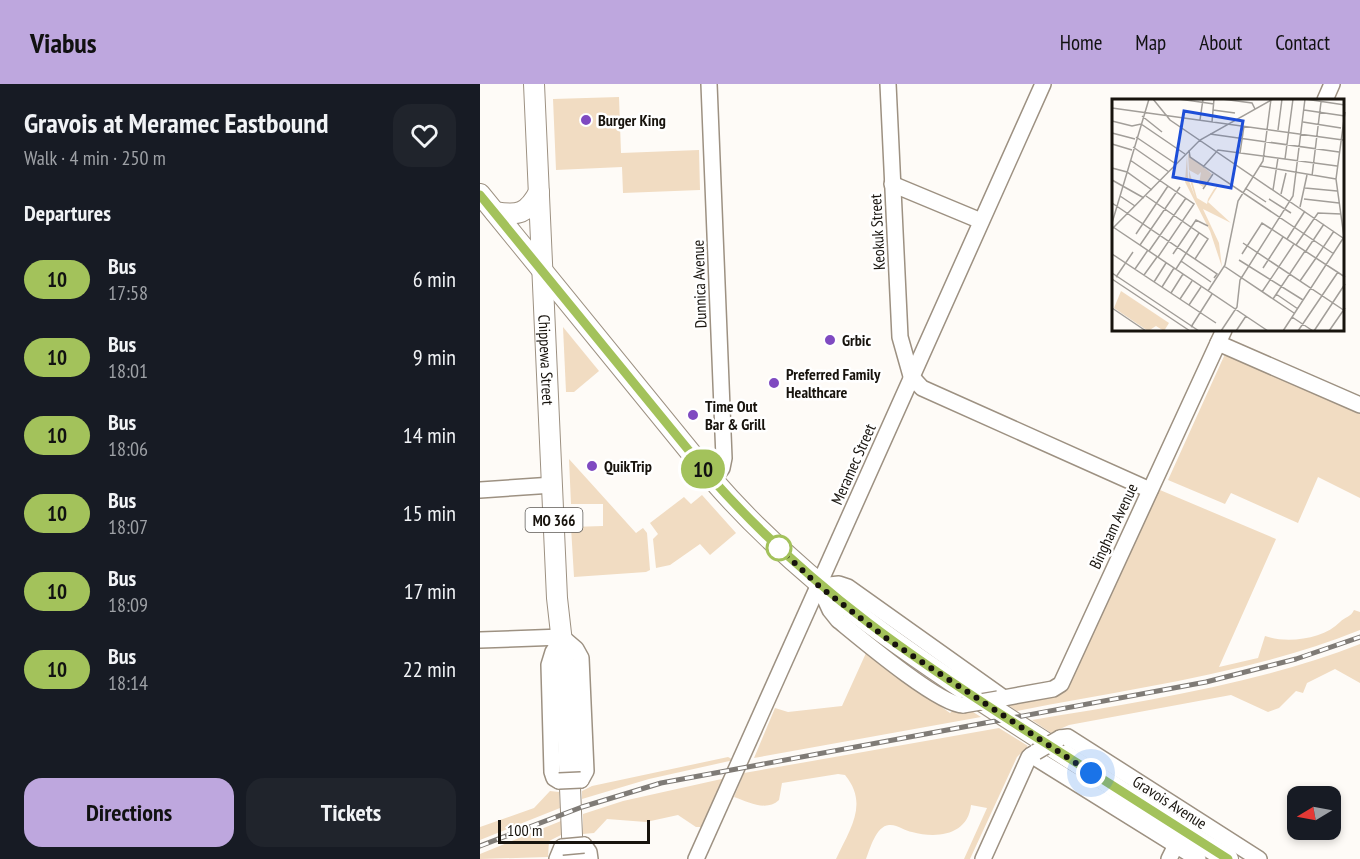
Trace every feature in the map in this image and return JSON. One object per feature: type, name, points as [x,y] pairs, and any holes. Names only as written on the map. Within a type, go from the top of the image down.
[{"type":"main road","name":"Chippewa Street","points":[[534,84],[557,598],[562,636],[573,854]]},
{"type":"main road","points":[[495,212],[518,215],[523,213],[539,192]]},
{"type":"main road","name":"Gravois Avenue","points":[[480,195],[713,480],[751,522],[819,586],[890,641],[958,687],[1228,859]]},
{"type":"street","name":"Dunnica Avenue","points":[[709,84],[724,458],[722,468],[713,480]]},
{"type":"street","name":"Keokuk Street","points":[[888,84],[900,337],[911,376]]},
{"type":"street","name":"Meramec Street","points":[[696,859],[1042,84]]},
{"type":"street","points":[[1324,99],[1332,84]]},
{"type":"street","points":[[892,184],[981,221]]},
{"type":"street","points":[[1221,336],[1360,405]]},
{"type":"street","name":"Bingham Avenue","points":[[1001,698],[1053,689],[1061,684],[1221,336]]},
{"type":"street","points":[[911,376],[921,388],[1150,490]]},
{"type":"street","points":[[480,490],[553,485]]},
{"type":"street","points":[[819,586],[839,584],[848,587],[1001,698]]},
{"type":"street","name":"Gravois Avenue","points":[[819,586],[830,610],[838,620],[904,671],[952,703],[963,705],[1001,698]]},
{"type":"street","points":[[480,640],[562,636],[576,649],[581,658],[586,771],[581,780],[559,781],[554,778],[552,772],[549,665],[562,636]]},
{"type":"street","name":"Gravois Avenue","points":[[1198,859],[1173,852],[1034,753],[1060,738],[1068,737],[1260,859]]},
{"type":"street","points":[[983,859],[1034,753]]},
{"type":"shaded area","points":[[619,97],[621,153],[699,150],[700,190],[623,193],[622,167],[556,170],[553,99]]},
{"type":"shaded area","points":[[563,327],[599,371],[574,392],[566,392]]},
{"type":"shaded area","points":[[1225,354],[1360,414],[1360,498],[1318,477],[1298,523],[1231,493],[1225,504],[1168,480]]},
{"type":"shaded area","points":[[569,459],[636,533],[643,528],[647,533],[650,570],[574,577],[571,527],[603,526],[603,504],[571,504]]},
{"type":"shaded area","points":[[1160,490],[1276,539],[1219,667],[1258,658],[1265,636],[1294,640],[1315,636],[1333,628],[1354,610],[1360,612],[1360,630],[1277,658],[1234,669],[1017,711],[1008,705],[1057,695],[1070,683],[1157,491]]},
{"type":"shaded area","points":[[702,495],[736,533],[710,555],[700,544],[670,565],[656,568],[653,539],[658,534],[650,523],[684,497],[691,504]]},
{"type":"shaded area","points":[[1360,644],[1360,683],[1335,669],[1307,683],[1303,693],[1296,691],[1279,708],[1268,712],[1231,695],[1069,725],[1051,733],[1032,720],[1156,699],[1240,681],[1321,658]]},
{"type":"shaded area","points":[[866,653],[950,713],[953,710],[973,712],[981,717],[754,758],[775,708],[788,712],[842,706]]},
{"type":"shaded area","points":[[999,728],[1028,746],[1017,757],[970,859],[964,859],[987,808],[971,805],[969,815],[958,829],[941,834],[922,834],[892,825],[884,826],[874,839],[866,859],[836,859],[855,817],[856,796],[845,775],[838,774],[782,783],[779,800],[769,805],[757,805],[734,797],[744,773]]},
{"type":"shaded area","points":[[728,757],[734,760],[649,779],[582,799],[582,791],[592,786]]},
{"type":"shaded area","points":[[726,778],[703,827],[696,827],[678,815],[646,822],[607,819],[594,833],[583,834],[583,814],[623,801]]},
{"type":"shaded area","points":[[550,791],[559,792],[560,808],[480,840],[480,827],[534,808]]},
{"type":"shaded area","points":[[561,821],[561,835],[549,841],[548,857],[480,859],[480,854]]},
{"type":"railway","points":[[480,846],[582,807],[661,783],[1206,682],[1296,659],[1360,637]]},
{"type":"bus line","name":"10","points":[[480,195],[713,480],[751,522],[819,586],[890,641],[958,687],[1228,859]]},
{"type":"place","name":"Burger King","points":[[586,120]]},
{"type":"place","name":"Grbic","points":[[830,340]]},
{"type":"place","name":"Preferred Family Healthcare","points":[[774,383]]},
{"type":"place","name":"Time Out Bar & Grill","points":[[693,415]]},
{"type":"place","name":"QuikTrip","points":[[592,466]]},
{"type":"route","points":[[779,548],[819,586],[890,641],[1091,773]]}]
